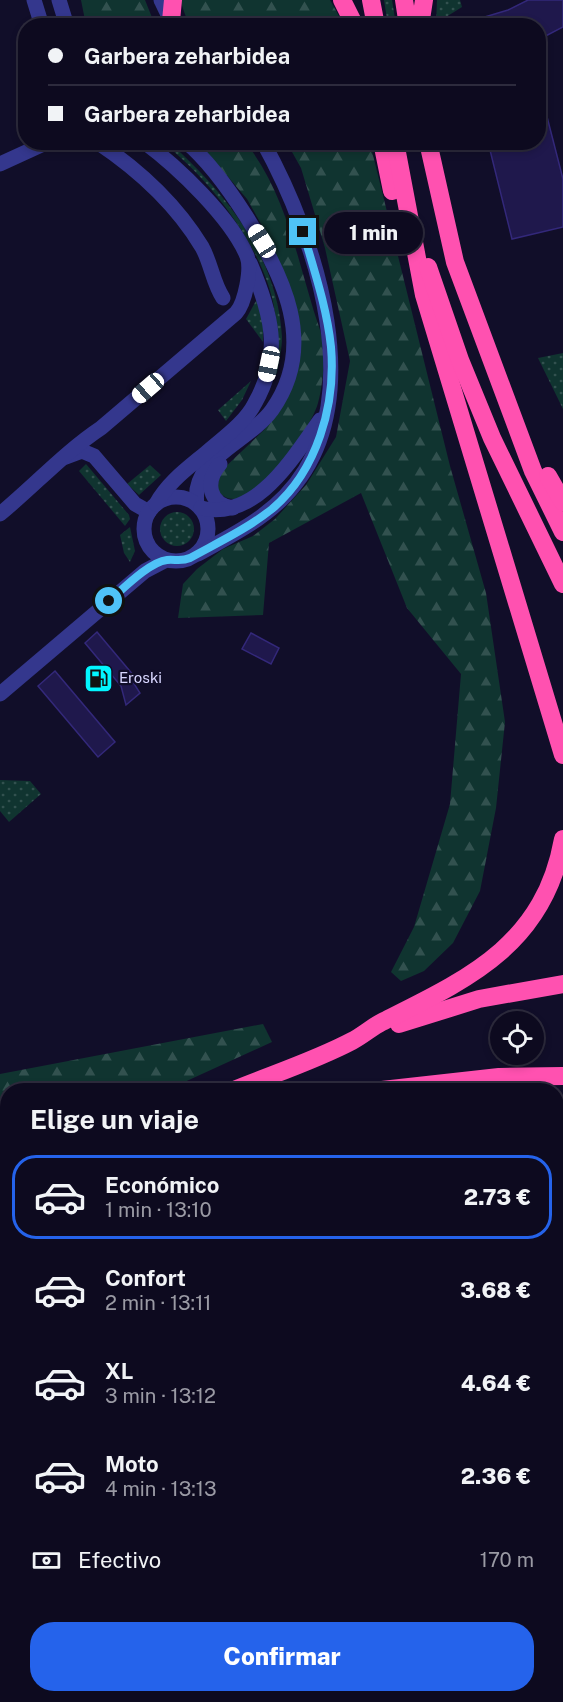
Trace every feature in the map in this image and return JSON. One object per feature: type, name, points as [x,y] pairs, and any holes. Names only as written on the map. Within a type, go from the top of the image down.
[{"type":"highway","points":[[172,18],[173,0]]},
{"type":"highway","points":[[342,0],[351,18]]},
{"type":"highway","points":[[371,0],[374,18]]},
{"type":"highway","points":[[404,0],[407,18]]},
{"type":"highway","points":[[421,18],[424,0]]},
{"type":"highway","points":[[384,150],[394,202],[563,755]]},
{"type":"highway","points":[[396,150],[424,295]]},
{"type":"highway","points":[[430,150],[455,262],[533,471],[563,532]]},
{"type":"highway","points":[[406,202],[460,360],[492,438],[563,584]]},
{"type":"highway","points":[[510,409],[560,496]]},
{"type":"highway","points":[[353,1041],[378,1024],[454,986],[497,956],[515,938],[544,895],[563,839]]},
{"type":"highway","points":[[251,1083],[353,1041],[479,999],[563,984]]},
{"type":"highway","points":[[445,1083],[499,1077],[563,1076]]},
{"type":"street","points":[[34,0],[40,18]]},
{"type":"street","points":[[59,0],[65,18]]},
{"type":"street","points":[[161,0],[170,18]]},
{"type":"street","points":[[0,164],[31,150]]},
{"type":"street","points":[[108,150],[140,172],[181,217],[202,247],[223,298]]},
{"type":"street","points":[[154,150],[176,168],[217,210],[248,257],[266,299],[272,328],[272,348],[265,379],[255,405],[231,430],[164,490],[144,526],[146,540],[154,552],[166,560],[182,561],[254,522],[285,496],[297,481],[316,448],[325,413],[330,381],[331,349],[321,295],[295,211],[267,150]]},
{"type":"street","points":[[193,150],[232,194],[272,257],[293,316],[294,349],[287,381],[267,415],[214,470],[210,484],[213,497],[218,502],[239,507]]},
{"type":"street","points":[[0,514],[66,457],[80,441],[101,428],[240,309],[246,295],[248,257]]},
{"type":"street","points":[[66,457],[82,451],[94,456],[135,504],[152,508],[177,497],[219,511],[239,507],[254,498],[280,472],[325,413]]},
{"type":"street","points":[[198,554],[207,540],[209,529],[199,506],[196,490],[200,475],[210,463],[236,445]]},
{"type":"street","points":[[0,694],[145,571],[166,560]]},
{"type":"green space","points":[[81,0],[145,0],[152,18],[85,18]]},
{"type":"green space","points":[[180,0],[330,0],[340,18],[187,18]]},
{"type":"green space","points":[[384,0],[392,0],[395,18],[387,18]]},
{"type":"green space","points":[[437,0],[460,0],[462,7],[446,18],[436,18]]},
{"type":"green space","points":[[171,150],[178,150],[191,162],[229,206],[246,229],[271,280],[282,337],[277,373],[273,377],[276,322],[272,297],[264,272],[236,222],[201,178]]},
{"type":"green space","points":[[205,150],[251,150],[270,180],[293,241],[320,330],[324,348],[324,366],[322,385],[313,416],[290,453],[259,487],[244,497],[229,498],[217,489],[221,471],[264,430],[283,404],[296,366],[284,289],[261,224],[247,199]]},
{"type":"green space","points":[[291,150],[372,150],[450,466],[486,593],[505,722],[496,808],[480,891],[453,943],[424,971],[401,981],[391,972],[414,927],[450,804],[461,674],[407,608],[361,493],[269,543],[263,615],[178,618],[183,584],[197,569],[223,549],[253,536],[275,519],[306,485],[336,437],[350,361],[325,248],[301,168]]},
{"type":"green space","points":[[257,299],[263,322],[263,342],[246,319]]},
{"type":"green space","points":[[563,353],[563,409],[538,358]]},
{"type":"green space","points":[[251,381],[242,400],[226,421],[218,410]]},
{"type":"green space","points":[[86,464],[129,515],[130,519],[125,526],[79,471]]},
{"type":"green space","points":[[150,465],[161,475],[139,495],[127,484]]},
{"type":"green space","points":[[177,512],[189,517],[194,529],[189,541],[177,546],[165,541],[160,529],[165,517]]},
{"type":"green space","points":[[130,527],[135,551],[130,562],[124,553],[120,535]]},
{"type":"green space","points":[[0,780],[30,781],[41,794],[9,822],[0,811]]},
{"type":"green space","points":[[263,1024],[272,1042],[182,1083],[0,1083],[0,1074]]},
{"type":"building","points":[[528,0],[563,0],[563,27],[546,36],[546,18],[481,18],[508,10]]},
{"type":"building","points":[[546,113],[563,179],[563,227],[512,239],[490,150],[546,150]]},
{"type":"building","points":[[97,632],[134,676],[131,679],[140,693],[126,705],[121,686],[85,643]]},
{"type":"building","points":[[251,633],[279,648],[271,664],[242,649]]},
{"type":"building","points":[[55,671],[115,742],[98,757],[38,686]]},
{"type":"place","name":"Eroski","points":[[98,678]]},
{"type":"route","points":[[109,601],[145,571],[166,560],[182,561],[190,558],[254,522],[272,509],[297,481],[316,448],[329,391],[331,349],[328,326],[303,232]]}]
